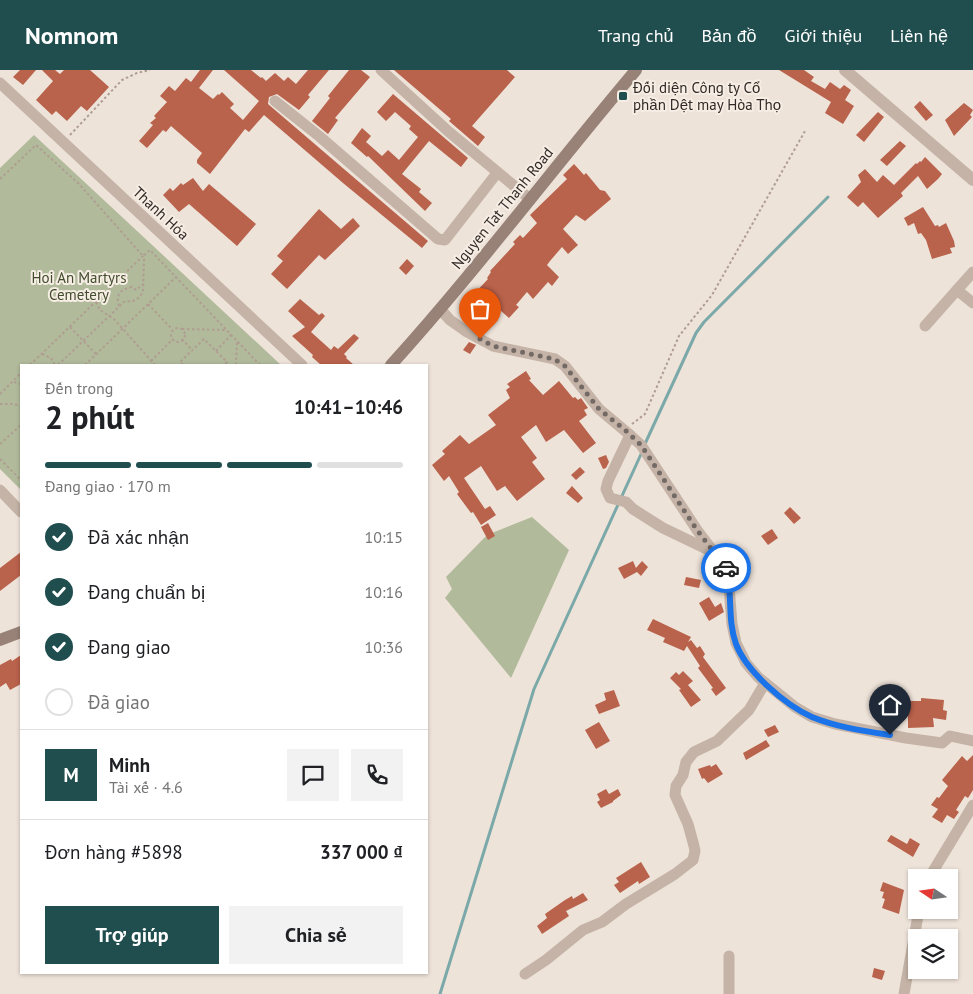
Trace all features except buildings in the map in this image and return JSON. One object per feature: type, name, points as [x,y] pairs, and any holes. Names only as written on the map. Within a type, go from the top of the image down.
[{"type":"main road","name":"Nguyen Tat Thanh Road","points":[[392,364],[441,310],[636,70]]},
{"type":"main road","points":[[0,640],[20,632]]},
{"type":"street","points":[[381,70],[449,132],[530,199]]},
{"type":"street","points":[[845,70],[973,180]]},
{"type":"street","name":"Thanh Hóa","points":[[0,83],[301,364]]},
{"type":"street","points":[[275,101],[319,136],[438,239],[445,240],[497,173]]},
{"type":"street","points":[[925,326],[973,272]]},
{"type":"street","points":[[957,290],[973,302]]},
{"type":"street","points":[[441,310],[450,320],[467,332],[493,346],[554,359],[565,366],[599,409],[643,448],[697,530],[726,569],[730,586],[732,624],[736,643],[746,663],[765,683],[795,707],[812,717],[835,724],[942,743],[950,736],[973,740]]},
{"type":"street","points":[[627,432],[608,481],[606,489],[610,498],[626,502],[634,510],[663,528],[715,553]]},
{"type":"street","points":[[0,490],[20,511]]},
{"type":"street","points":[[525,974],[541,964],[583,930],[602,922],[690,863],[694,856],[694,846],[688,824],[675,795],[676,786],[683,775],[686,762],[694,752],[717,741],[749,710],[765,683]]},
{"type":"street","points":[[934,869],[973,805]]},
{"type":"street","points":[[904,994],[916,919]]},
{"type":"street","points":[[728,956],[729,994]]},
{"type":"path","points":[[64,142],[122,80],[136,73],[150,70]]},
{"type":"path","points":[[627,432],[645,414],[679,336],[712,295],[805,131]]},
{"type":"path","points":[[0,180],[36,145],[79,184],[144,259],[143,292],[137,300],[132,302],[125,300],[57,364]]},
{"type":"path","points":[[31,364],[150,250],[259,364]]},
{"type":"path","points":[[86,364],[176,277]]},
{"type":"path","points":[[119,306],[117,299],[120,292],[125,288],[132,287],[136,290],[143,284]]},
{"type":"path","points":[[96,302],[100,310],[114,319],[154,364]]},
{"type":"path","points":[[148,304],[173,330]]},
{"type":"path","points":[[70,327],[96,355]]},
{"type":"path","points":[[173,330],[176,328],[226,330]]},
{"type":"path","points":[[182,329],[184,334],[182,340]]},
{"type":"path","points":[[173,330],[171,334],[173,339]]},
{"type":"path","points":[[216,351],[231,335]]},
{"type":"path","points":[[151,361],[173,339]]},
{"type":"path","points":[[173,339],[182,340],[192,350]]},
{"type":"path","points":[[182,364],[180,362],[204,339],[227,362],[225,364]]},
{"type":"path","points":[[236,364],[237,342]]},
{"type":"path","points":[[42,354],[51,358],[55,364]]},
{"type":"path","points":[[0,394],[20,374]]},
{"type":"path","points":[[13,382],[20,384]]},
{"type":"path","points":[[17,405],[20,401]]},
{"type":"path","points":[[0,404],[20,406]]},
{"type":"path","points":[[0,444],[20,425]]},
{"type":"path","points":[[0,459],[20,479]]},
{"type":"green space","name":"Hoi An Martyrs Cemetery","points":[[34,135],[280,364],[20,364],[20,489],[0,469],[0,168]]},
{"type":"green space","points":[[532,517],[569,550],[511,678],[445,598],[452,589],[446,577],[487,535]]},
{"type":"waterway","points":[[644,446],[696,333],[704,322],[828,197]]},
{"type":"waterway","points":[[440,994],[534,689],[642,452]]},
{"type":"way so far","points":[[480,339],[493,346],[554,359],[565,366],[599,409],[641,445],[697,530],[726,568]]},
{"type":"place","name":"Đối diện Công ty Cổ phần Dệt may Hòa Thọ","points":[[623,96]]},
{"type":"route","points":[[726,568],[730,586],[732,624],[736,643],[746,663],[758,677],[795,707],[812,717],[835,724],[890,735]]}]
